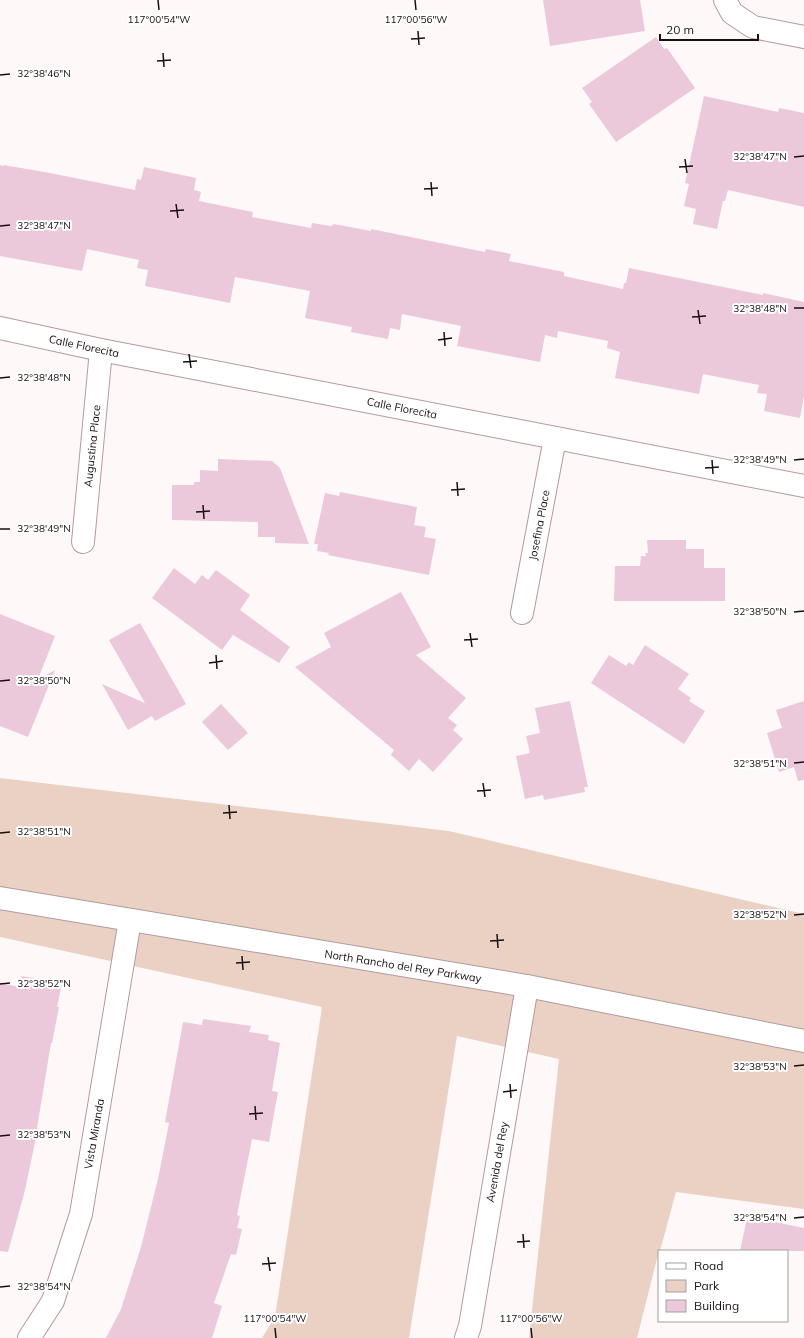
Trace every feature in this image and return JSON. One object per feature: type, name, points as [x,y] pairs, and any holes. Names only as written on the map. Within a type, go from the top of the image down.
[{"type":"street","points":[[725,0],[732,13],[753,27],[804,37]]},
{"type":"street","name":"Calle Florecita","points":[[0,328],[101,350],[804,486]]},
{"type":"street","name":"Augustina Place","points":[[83,542],[101,350]]},
{"type":"street","name":"Josefina Place","points":[[522,613],[555,438]]},
{"type":"street","name":"North Rancho del Rey Parkway","points":[[0,898],[527,986],[804,1041]]},
{"type":"street","name":"Vista Miranda","points":[[29,1338],[53,1301],[81,1214],[130,920]]},
{"type":"street","name":"Avenida del Rey","points":[[466,1338],[470,1326],[527,986]]},
{"type":"green space","points":[[0,778],[449,831],[804,914],[804,1209],[676,1192],[660,1250],[658,1250],[637,1338],[529,1338],[559,1059],[457,1036],[409,1338],[262,1338],[275,1317],[322,1007],[0,937]]},
{"type":"building","points":[[543,0],[640,0],[645,31],[550,46]]},
{"type":"building","points":[[656,37],[664,49],[667,48],[695,88],[616,142],[589,104],[592,102],[582,88]]},
{"type":"building","points":[[704,96],[778,112],[779,108],[804,113],[804,207],[728,190],[725,201],[723,201],[717,229],[693,224],[696,209],[684,206],[689,184],[685,183]]},
{"type":"building","points":[[0,165],[50,173],[135,190],[137,179],[141,180],[144,167],[196,178],[194,190],[201,192],[199,201],[253,212],[252,217],[311,228],[312,223],[331,226],[334,224],[371,231],[371,229],[485,252],[486,249],[511,254],[509,261],[564,272],[564,276],[623,289],[624,283],[626,283],[629,268],[804,302],[804,396],[800,418],[764,411],[767,394],[757,393],[759,385],[703,374],[699,394],[615,378],[620,352],[607,348],[608,341],[558,331],[557,338],[545,335],[540,362],[457,346],[461,326],[402,314],[400,330],[390,328],[388,339],[351,332],[352,327],[305,318],[310,291],[235,277],[230,303],[145,286],[148,270],[137,268],[139,260],[87,249],[82,271],[0,256]]},
{"type":"building","points":[[218,459],[272,461],[280,468],[309,544],[275,543],[275,537],[258,537],[258,522],[172,520],[172,485],[194,485],[194,482],[200,482],[200,470],[218,471]]},
{"type":"building","points":[[340,492],[417,507],[414,525],[426,527],[424,537],[436,539],[429,575],[328,555],[329,553],[317,551],[318,544],[314,544],[325,493],[339,496]]},
{"type":"building","points":[[647,540],[686,540],[686,549],[704,549],[704,568],[725,568],[725,601],[614,601],[615,566],[640,566],[641,556],[646,556],[645,553],[648,553]]},
{"type":"building","points":[[174,568],[195,584],[202,575],[208,580],[216,570],[250,595],[240,610],[290,647],[279,663],[233,635],[222,650],[152,598]]},
{"type":"building","points":[[401,592],[431,647],[416,655],[466,698],[448,718],[457,725],[453,730],[463,739],[433,772],[419,759],[409,771],[391,755],[394,750],[295,667],[331,647],[324,633]]},
{"type":"building","points":[[0,614],[55,636],[38,679],[55,670],[28,737],[0,726]]},
{"type":"building","points":[[140,623],[186,704],[155,721],[152,716],[128,730],[102,684],[145,703],[109,640]]},
{"type":"building","points":[[645,645],[689,674],[678,689],[691,698],[689,701],[705,711],[684,744],[591,683],[609,655],[626,666],[629,662],[633,665]]},
{"type":"building","points":[[570,701],[588,787],[584,787],[585,792],[544,800],[543,795],[525,799],[516,756],[530,753],[526,736],[540,733],[535,708]]},
{"type":"building","points":[[804,701],[804,780],[798,781],[794,767],[779,772],[767,733],[782,728],[776,710]]},
{"type":"building","points":[[221,704],[248,733],[228,750],[202,722]]},
{"type":"building","points":[[22,976],[62,983],[38,1128],[25,1190],[8,1252],[0,1251],[0,983],[20,987]]},
{"type":"building","points":[[203,1019],[251,1026],[249,1032],[269,1035],[268,1040],[280,1043],[272,1091],[278,1092],[269,1142],[252,1139],[237,1215],[240,1216],[237,1228],[242,1229],[236,1255],[231,1254],[214,1303],[222,1306],[212,1338],[106,1338],[121,1309],[141,1247],[158,1179],[169,1123],[165,1122],[183,1022],[202,1025]]},
{"type":"building","points":[[747,1218],[804,1228],[804,1251],[740,1250]]}]
